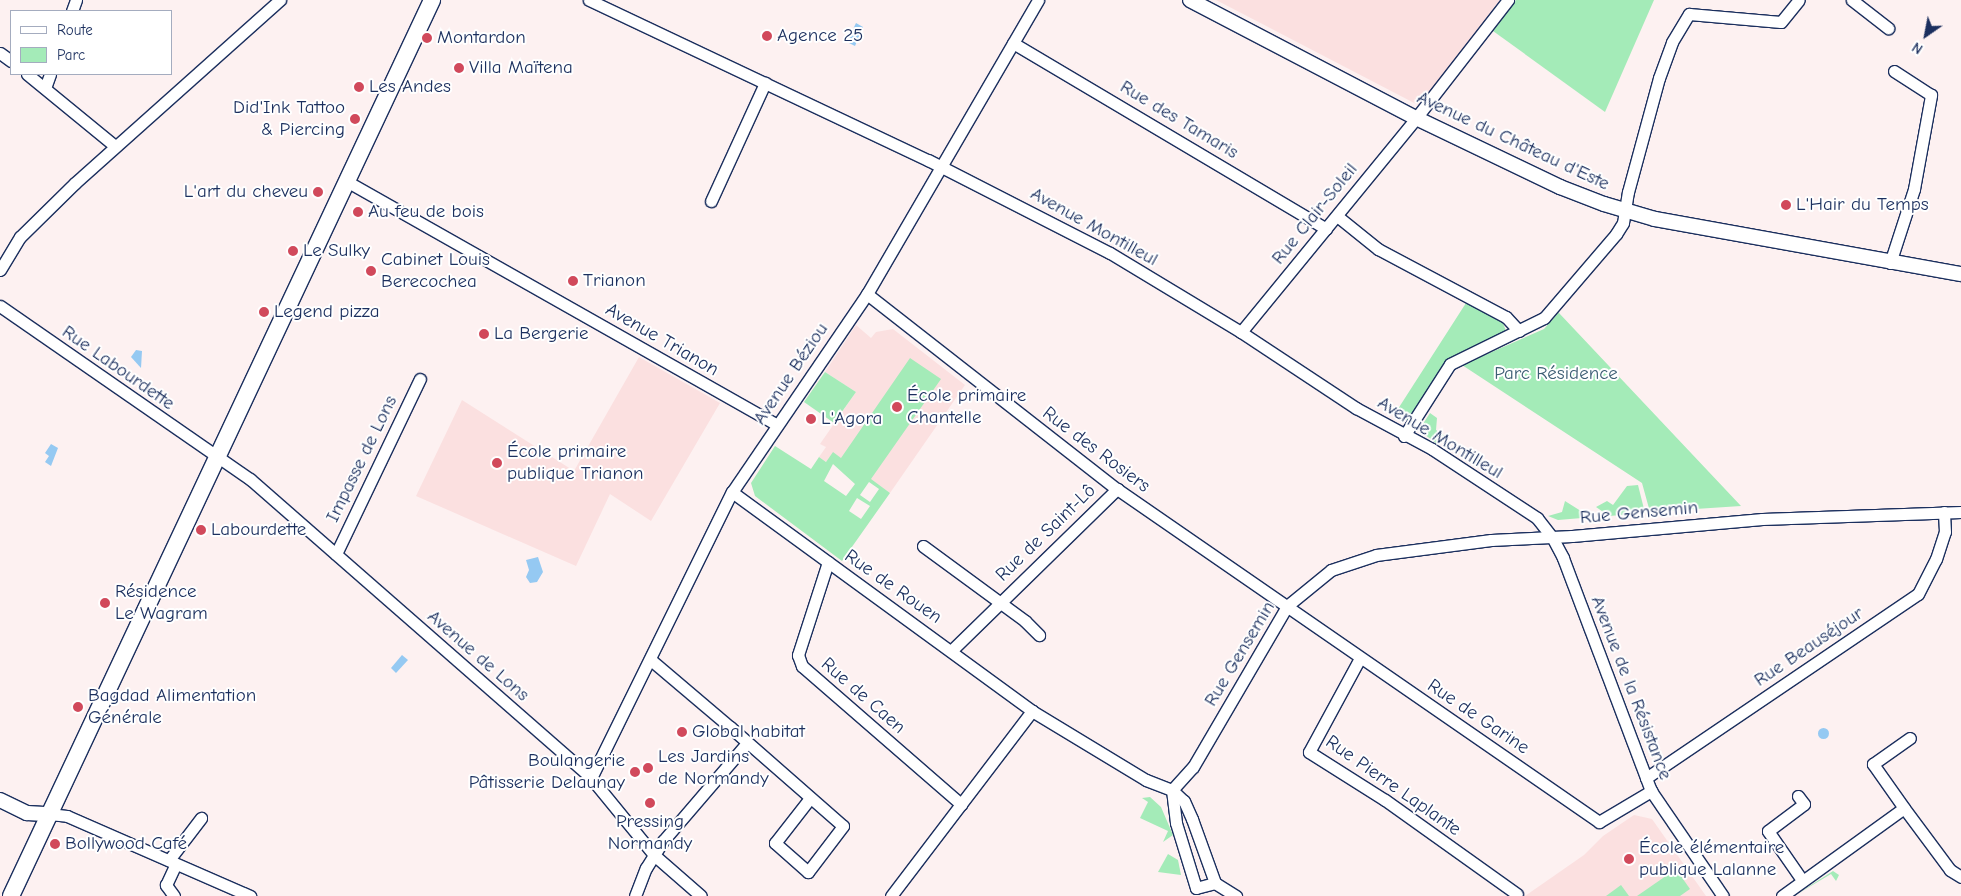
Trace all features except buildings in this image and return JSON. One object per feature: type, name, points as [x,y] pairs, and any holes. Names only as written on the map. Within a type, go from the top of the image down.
[{"type":"main road","points":[[11,896],[432,0]]},
{"type":"street","points":[[0,270],[20,237],[115,146],[280,0]]},
{"type":"street","name":"Avenue Montilleul","points":[[589,0],[942,167],[1110,253],[1241,332],[1404,436],[1432,449],[1537,518],[1552,537]]},
{"type":"street","name":"Avenue Béziou","points":[[591,778],[651,660],[732,492],[867,294],[1038,0]]},
{"type":"street","name":"Avenue du Château d'Este","points":[[1190,0],[1416,118],[1560,188],[1655,220],[1890,263],[1961,274]]},
{"type":"street","name":"Rue Clair-Soleil","points":[[1241,332],[1416,118],[1508,0]]},
{"type":"street","points":[[1404,436],[1455,360],[1544,318],[1616,234],[1623,223],[1659,78],[1672,42],[1689,14],[1781,22],[1799,0]]},
{"type":"street","points":[[1852,0],[1888,28]]},
{"type":"street","name":"Rue des Tamaris","points":[[1013,43],[1326,229]]},
{"type":"street","points":[[0,53],[10,61]]},
{"type":"street","points":[[1890,263],[1914,189],[1931,95],[1894,71]]},
{"type":"street","points":[[28,75],[115,146]]},
{"type":"street","points":[[45,88],[50,75]]},
{"type":"street","points":[[711,201],[765,83]]},
{"type":"street","name":"Avenue Trianon","points":[[348,182],[777,426]]},
{"type":"street","points":[[1337,216],[1378,249],[1506,316],[1519,330]]},
{"type":"street","name":"Rue des Rosiers","points":[[867,294],[1117,489],[1287,606]]},
{"type":"street","name":"Rue Labourdette","points":[[0,306],[218,457]]},
{"type":"street","name":"Impasse de Lons","points":[[336,554],[420,379]]},
{"type":"street","name":"Avenue de Lons","points":[[218,457],[250,479],[591,778],[654,855],[701,896]]},
{"type":"street","name":"Rue de Saint-Lô","points":[[952,650],[999,601],[1117,489]]},
{"type":"street","name":"Rue de Rouen","points":[[732,492],[952,650],[1032,710]]},
{"type":"street","name":"Rue Beauséjour","points":[[1646,778],[1918,594],[1936,559],[1945,532],[1944,512]]},
{"type":"street","name":"Rue Gensemin","points":[[1172,790],[1193,768],[1287,606],[1331,570],[1376,555],[1491,540],[1552,537],[1762,519],[1961,512]]},
{"type":"street","name":"Avenue de la Résistance","points":[[1552,537],[1651,791],[1723,896]]},
{"type":"street","name":"Rue de Saint-Lô","points":[[923,546],[999,601],[1039,635]]},
{"type":"street","name":"Rue de Caen","points":[[828,562],[798,655],[802,666],[961,804]]},
{"type":"street","name":"Rue de Garine","points":[[1287,606],[1599,822],[1651,791]]},
{"type":"street","name":"Rue Pierre Laplante","points":[[1360,658],[1309,752],[1385,800],[1517,894]]},
{"type":"street","points":[[651,660],[843,826],[808,872],[775,843],[810,798]]},
{"type":"street","points":[[890,896],[1032,710],[1146,780],[1172,790],[1184,802],[1192,819],[1215,883],[1236,896]]},
{"type":"street","points":[[1910,738],[1873,764],[1950,870],[1961,877]]},
{"type":"street","points":[[635,896],[654,855],[748,743]]},
{"type":"street","points":[[1172,790],[1174,815],[1194,892],[1215,883]]},
{"type":"street","points":[[1798,796],[1804,804],[1768,831],[1802,880]]},
{"type":"street","points":[[0,800],[27,813],[67,816],[250,896]]},
{"type":"street","points":[[1782,896],[1904,808]]},
{"type":"street","points":[[174,896],[166,885],[172,862],[201,818]]},
{"type":"shaded area","points":[[1216,0],[1500,0],[1420,106]]},
{"type":"shaded area","name":"École primaire Chantelle","points":[[856,325],[871,338],[876,332],[893,329],[965,385],[890,493],[833,453],[826,462],[819,457],[826,447],[820,444],[856,392],[825,372]]},
{"type":"shaded area","name":"École primaire publique Trianon","points":[[639,357],[720,403],[651,521],[610,494],[576,566],[416,496],[462,400],[574,471]]},
{"type":"shaded area","name":"École élémentaire publique Lalanne","points":[[1634,815],[1652,819],[1706,896],[1525,896],[1584,855],[1603,836]]},
{"type":"green space","points":[[1516,0],[1654,0],[1605,112],[1493,31]]},
{"type":"green space","points":[[1466,303],[1503,323],[1506,331],[1453,356],[1408,420],[1403,420],[1396,412]]},
{"type":"green space","name":"Parc Résidence","points":[[1559,312],[1741,506],[1650,512],[1642,483],[1462,365],[1544,329]]},
{"type":"green space","points":[[910,358],[941,379],[871,479],[890,493],[842,561],[755,496],[751,483],[775,446],[811,469],[819,457],[826,462],[833,452],[841,458]],"holes":[[[833,464],[855,484],[846,496],[824,481]],[[869,482],[879,489],[870,502],[860,495]],[[857,498],[870,506],[861,519],[849,511]]]},
{"type":"green space","points":[[825,372],[856,392],[834,423],[804,402]]},
{"type":"green space","points":[[1430,413],[1437,418],[1436,430],[1448,438],[1437,444],[1419,430]]},
{"type":"green space","points":[[1638,485],[1645,513],[1609,516],[1596,507],[1607,501],[1613,505],[1627,486]]},
{"type":"green space","points":[[1565,501],[1584,513],[1582,518],[1558,520],[1548,516],[1562,512]]},
{"type":"green space","points":[[1150,797],[1161,807],[1173,835],[1163,842],[1168,831],[1140,818],[1148,802],[1142,798]]},
{"type":"green space","points":[[1168,854],[1178,860],[1181,875],[1158,872]]},
{"type":"green space","points":[[1676,869],[1690,889],[1680,896],[1637,896]]},
{"type":"green space","points":[[1833,871],[1839,875],[1836,881],[1831,874],[1794,896]]},
{"type":"green space","points":[[1621,885],[1629,896],[1606,896]]},
{"type":"water","points":[[856,23],[863,27],[855,46],[847,42]]},
{"type":"water","points":[[136,350],[142,351],[141,368],[131,357]]},
{"type":"water","points":[[51,444],[58,448],[51,466],[45,462],[49,456],[45,453]]},
{"type":"water","points":[[538,557],[543,572],[537,582],[530,583],[526,577],[529,570],[526,560]]},
{"type":"water","points":[[402,655],[408,660],[396,673],[391,668]]},
{"type":"water","points":[[1821,728],[1825,728],[1828,733],[1827,737],[1821,738],[1818,735],[1818,731]]},
{"type":"place","name":"Agence 25","points":[[767,36]]},
{"type":"place","name":"Montardon","points":[[427,38]]},
{"type":"place","name":"Villa Maïtena","points":[[459,68]]},
{"type":"place","name":"Les Andes","points":[[359,87]]},
{"type":"place","name":"Did'Ink Tattoo & Piercing","points":[[355,119]]},
{"type":"place","name":"L'art du cheveu","points":[[318,192]]},
{"type":"place","name":"L'Hair du Temps","points":[[1786,205]]},
{"type":"place","name":"Au feu de bois","points":[[358,212]]},
{"type":"place","name":"Le Sulky","points":[[293,251]]},
{"type":"place","name":"Cabinet Louis Berecochea","points":[[371,271]]},
{"type":"place","name":"Trianon","points":[[573,281]]},
{"type":"place","name":"Legend pizza","points":[[264,312]]},
{"type":"place","name":"La Bergerie","points":[[484,334]]},
{"type":"place","name":"École primaire Chantelle","points":[[897,407]]},
{"type":"place","name":"L'Agora","points":[[811,419]]},
{"type":"place","name":"École primaire publique Trianon","points":[[497,463]]},
{"type":"place","name":"Labourdette","points":[[201,530]]},
{"type":"place","name":"Résidence Le Wagram","points":[[105,603]]},
{"type":"place","name":"Bagdad Alimentation Générale","points":[[78,707]]},
{"type":"place","name":"Global habitat","points":[[682,732]]},
{"type":"place","name":"Les Jardins de Normandy","points":[[648,768]]},
{"type":"place","name":"Boulangerie Pâtisserie Delaunay","points":[[635,772]]},
{"type":"place","name":"Pressing Normandy","points":[[650,803]]},
{"type":"place","name":"Bollywood Café","points":[[55,844]]},
{"type":"place","name":"École élémentaire publique Lalanne","points":[[1629,859]]}]
